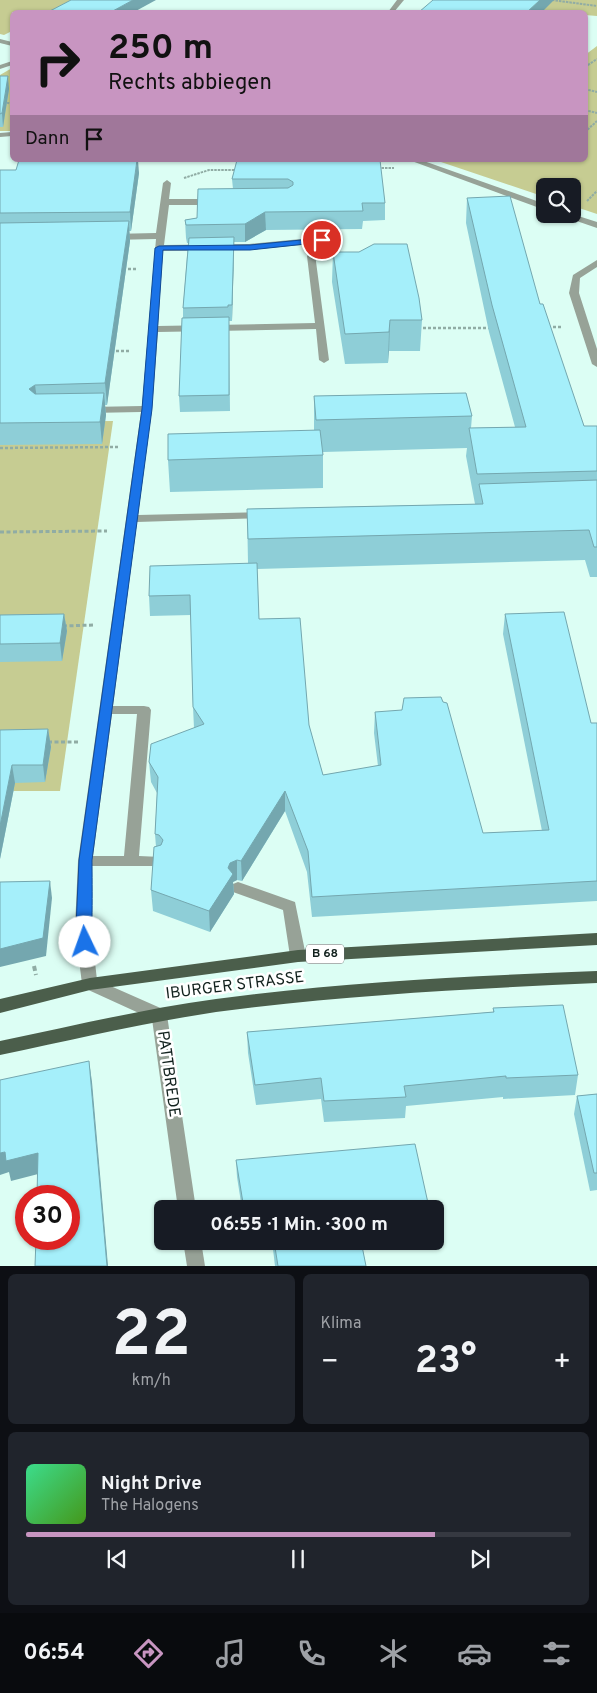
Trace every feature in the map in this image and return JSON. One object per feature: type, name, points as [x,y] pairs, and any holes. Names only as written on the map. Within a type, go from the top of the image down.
[{"type":"main road","name":"IBURGER STRASSE","points":[[0,1006],[90,984],[298,956],[597,939]]},
{"type":"main road","name":"IBURGER STRASSE","points":[[0,1048],[159,1015],[252,1001],[408,985],[597,977]]},
{"type":"street","points":[[424,162],[536,204]]},
{"type":"street","points":[[90,984],[83,927],[85,860],[147,409],[157,269],[167,184]]},
{"type":"street","points":[[165,202],[222,202]]},
{"type":"street","points":[[581,220],[597,225]]},
{"type":"street","points":[[100,237],[160,236]]},
{"type":"street","points":[[159,248],[250,248],[322,240]]},
{"type":"street","points":[[312,256],[324,360]]},
{"type":"street","points":[[597,263],[576,277],[574,293],[597,364]]},
{"type":"street","points":[[153,330],[320,326]]},
{"type":"street","points":[[78,410],[147,409]]},
{"type":"street","points":[[131,525],[270,515]]},
{"type":"street","points":[[106,710],[144,710],[131,860]]},
{"type":"street","points":[[85,860],[156,861]]},
{"type":"street","points":[[238,888],[290,906],[298,956]]},
{"type":"street","name":"PATTBREDE","points":[[90,984],[159,1015],[187,1200]]},
{"type":"street","points":[[193,1250],[196,1266]]},
{"type":"path","points":[[552,0],[597,6]]},
{"type":"path","points":[[376,168],[434,167]]},
{"type":"path","points":[[167,184],[208,170],[248,170]]},
{"type":"path","points":[[118,269],[157,269]]},
{"type":"path","points":[[546,327],[585,327]]},
{"type":"path","points":[[418,328],[496,328]]},
{"type":"path","points":[[104,352],[151,351]]},
{"type":"path","points":[[0,448],[142,446]]},
{"type":"path","points":[[0,532],[131,525]]},
{"type":"path","points":[[59,626],[117,625]]},
{"type":"path","points":[[46,742],[101,742]]},
{"type":"green space","points":[[0,0],[74,0],[53,10],[10,10],[10,32],[4,35],[0,34]]},
{"type":"green space","points":[[471,0],[597,0],[597,16],[588,15],[588,10],[536,10]]},
{"type":"green space","points":[[597,46],[597,214],[581,209],[581,178],[536,178],[536,194],[441,162],[588,162],[588,53]]},
{"type":"green space","points":[[10,69],[10,131],[0,131],[0,75]]},
{"type":"green space","points":[[113,421],[60,791],[0,791],[0,422]]},
{"type":"building","points":[[71,0],[133,0],[115,10],[52,10]]},
{"type":"building","points":[[433,0],[540,0],[529,10],[421,10]]},
{"type":"building","points":[[0,76],[8,76],[2,113],[0,114]]},
{"type":"building","points":[[18,162],[137,162],[130,212],[0,213],[0,170],[16,170]]},
{"type":"building","points":[[236,162],[380,162],[385,203],[362,203],[363,211],[265,212],[245,224],[186,225],[185,220],[197,218],[198,189],[288,188],[293,185],[293,182],[288,179],[232,179]]},
{"type":"building","points":[[510,196],[540,304],[543,304],[584,426],[597,426],[597,471],[477,474],[469,428],[526,427],[492,305],[467,198]]},
{"type":"building","points":[[129,221],[105,383],[35,385],[29,389],[35,394],[104,393],[100,422],[0,423],[0,223]]},
{"type":"building","points":[[234,237],[232,305],[228,305],[228,307],[183,308],[189,238]]},
{"type":"building","points":[[374,244],[407,244],[422,320],[390,320],[389,332],[345,334],[333,252],[359,252]]},
{"type":"building","points":[[229,317],[229,395],[179,396],[182,318]]},
{"type":"building","points":[[466,393],[472,416],[316,420],[314,396]]},
{"type":"building","points":[[320,430],[323,455],[168,460],[168,434]]},
{"type":"building","points":[[597,480],[597,547],[594,547],[589,530],[248,539],[247,509],[483,504],[479,484]]},
{"type":"building","points":[[257,563],[259,619],[300,618],[309,725],[323,775],[381,765],[375,712],[402,710],[404,698],[441,697],[443,702],[447,703],[483,833],[549,830],[505,614],[564,612],[591,723],[597,723],[597,881],[312,897],[308,851],[285,791],[241,861],[237,860],[230,863],[228,868],[233,874],[209,911],[151,890],[154,847],[161,845],[163,840],[159,835],[155,834],[158,777],[149,762],[151,744],[204,724],[193,707],[190,595],[149,596],[150,566]]},
{"type":"building","points":[[64,614],[60,643],[0,644],[0,615]]},
{"type":"building","points":[[48,729],[43,765],[12,765],[0,826],[0,730]]},
{"type":"building","points":[[50,881],[43,938],[0,949],[0,882]]},
{"type":"building","points":[[563,1005],[578,1075],[506,1078],[506,1076],[404,1086],[406,1097],[324,1101],[321,1078],[255,1085],[247,1032],[494,1012],[493,1008]]},
{"type":"building","points":[[89,1061],[107,1266],[35,1266],[36,1250],[80,1250],[80,1185],[37,1185],[38,1153],[6,1161],[5,1152],[0,1153],[0,1080]]},
{"type":"building","points":[[597,1094],[597,1173],[594,1173],[577,1096]]},
{"type":"building","points":[[415,1144],[427,1200],[243,1200],[236,1160]]},
{"type":"building","points":[[275,1250],[363,1250],[366,1266],[278,1266]]},
{"type":"route","points":[[85,942],[83,927],[85,860],[147,409],[159,248],[250,248],[322,240]]}]
